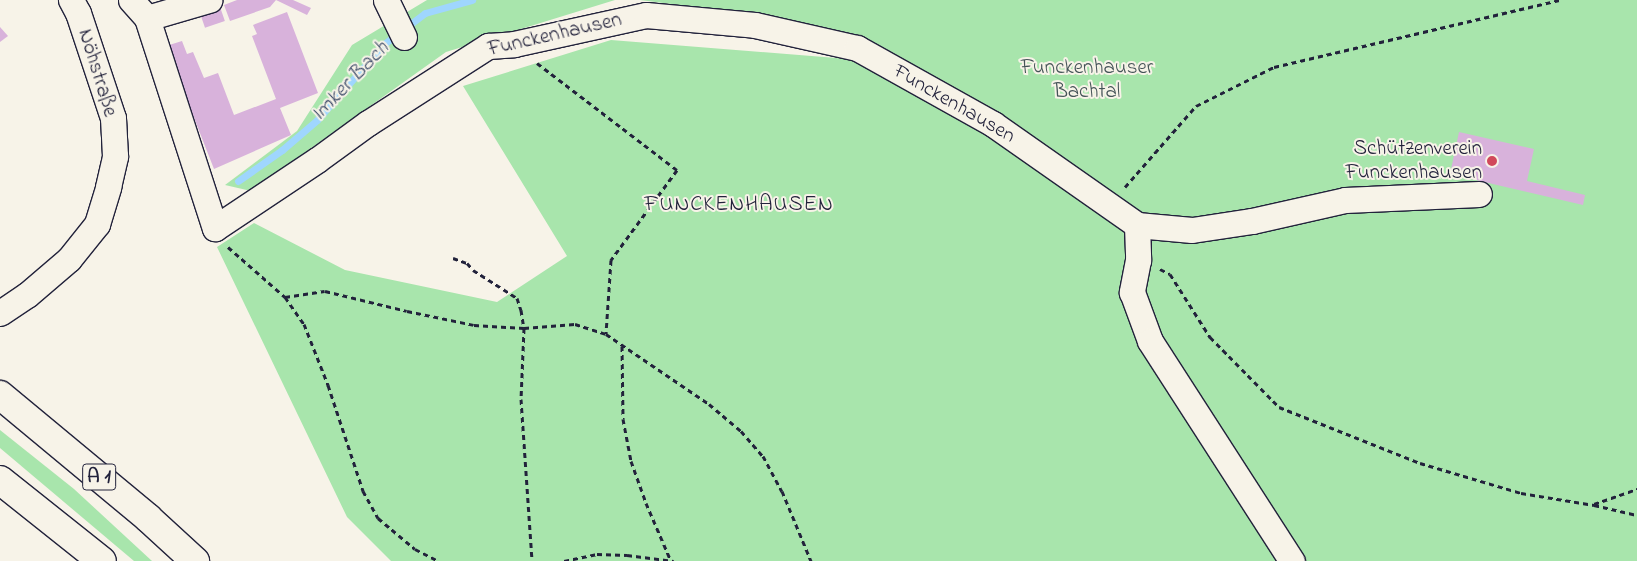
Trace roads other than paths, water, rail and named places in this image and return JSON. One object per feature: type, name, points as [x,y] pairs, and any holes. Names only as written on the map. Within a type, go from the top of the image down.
[{"type":"highway","name":"A 1","points":[[0,395],[148,518],[195,561]]},
{"type":"highway","points":[[0,480],[102,561]]},
{"type":"street","name":"Nöhstraße","points":[[0,313],[27,295],[69,259],[97,224],[108,187],[115,156],[112,118],[78,13],[71,0]]},
{"type":"street","points":[[139,9],[209,0]]},
{"type":"street","points":[[386,0],[404,37]]},
{"type":"street","name":"Funckenhausen","points":[[139,9],[215,228],[368,123],[488,46],[514,44],[646,14],[756,25],[857,48],[993,124],[1110,204],[1137,225]]},
{"type":"street","points":[[1292,561],[1150,341],[1132,292],[1138,260],[1137,225],[1192,230],[1252,221],[1345,200],[1479,194]]},
{"type":"waterway","name":"Imker Bach","points":[[238,181],[282,150],[317,120],[384,44],[425,13],[472,0]]},
{"type":"place","name":"Schützenverein Funckenhausen","points":[[1492,161]]},
{"type":"district","name":"FUNCKENHAUSEN","points":[[739,206]]},
{"type":"park label","name":"Funckenhauser Bachtal","points":[[1087,80]]}]
